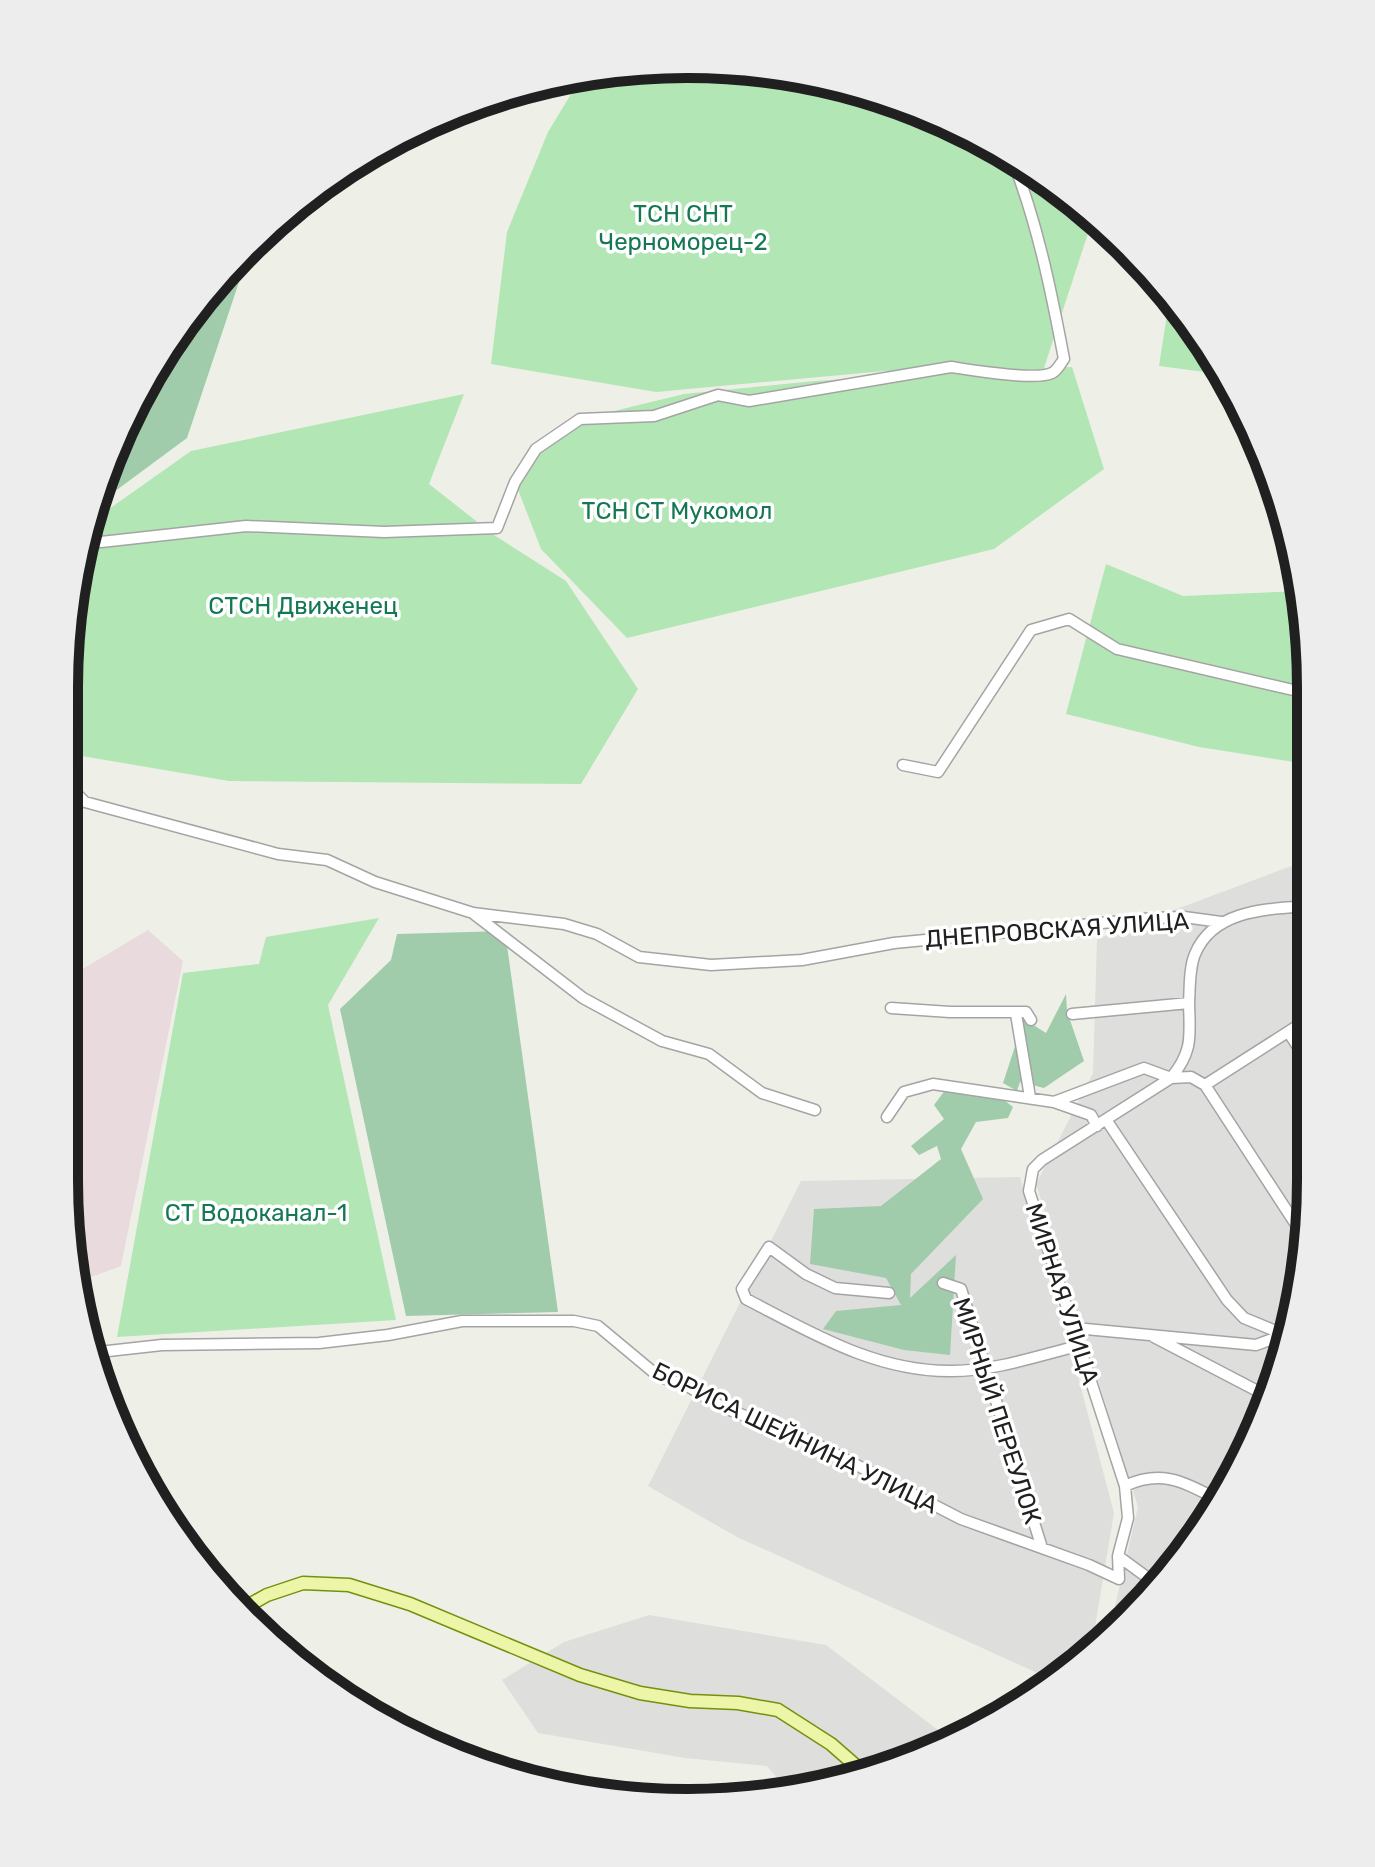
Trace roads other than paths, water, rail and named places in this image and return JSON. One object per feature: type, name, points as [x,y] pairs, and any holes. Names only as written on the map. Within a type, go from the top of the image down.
[{"type":"main road","points":[[251,1604],[303,1583],[349,1585],[410,1604],[580,1675],[640,1693],[778,1710],[831,1744],[855,1765]]},
{"type":"street","points":[[97,540],[246,526],[384,532],[497,528],[515,482],[536,449],[580,419],[654,416],[718,395],[749,401],[951,367],[1045,375],[1056,371],[1064,359],[1051,291],[1020,177]]},
{"type":"street","points":[[903,765],[938,772],[1031,630],[1069,619],[1117,649],[1297,691]]},
{"type":"street","points":[[78,795],[85,802],[278,854],[327,860],[375,882],[473,913],[583,998],[662,1041],[709,1054],[762,1093],[815,1110]]},
{"type":"street","name":"ДНЕПРОВСКАЯ УЛИЦА","points":[[1171,1078],[1188,1052],[1194,956],[1205,937],[1221,922],[1251,912],[1297,907]]},
{"type":"street","name":"ДНЕПРОВСКАЯ УЛИЦА","points":[[473,913],[564,924],[597,934],[639,957],[711,965],[802,960],[894,943],[1154,918],[1184,917],[1221,922]]},
{"type":"street","points":[[1072,1014],[1189,1003]]},
{"type":"street","points":[[891,1008],[1026,1012],[1031,1020]]},
{"type":"street","points":[[1016,1014],[1030,1097]]},
{"type":"street","points":[[1205,1085],[1297,1027]]},
{"type":"street","points":[[1289,1033],[1297,1045]]},
{"type":"street","points":[[1054,1102],[1144,1068],[1171,1078],[1191,1077],[1205,1085],[1296,1224]]},
{"type":"street","name":"МИРНАЯ УЛИЦА","points":[[1119,1579],[1118,1556],[1128,1518],[1125,1486],[1029,1191],[1033,1169],[1042,1160],[1171,1078]]},
{"type":"street","points":[[887,1117],[904,1092],[933,1084],[1030,1097],[1091,1115],[1102,1124],[1227,1300],[1244,1318],[1278,1330]]},
{"type":"street","points":[[889,1293],[835,1288],[806,1274],[769,1247],[742,1289],[746,1299],[868,1358],[898,1366],[952,1371],[986,1368],[1078,1346]]},
{"type":"street","name":"МИРНЫЙ ПЕРЕУЛОК","points":[[943,1283],[961,1289],[1042,1548]]},
{"type":"street","name":"БОРИСА ШЕЙНИНА УЛИЦА","points":[[103,1352],[162,1345],[319,1343],[388,1335],[462,1321],[574,1321],[598,1326],[658,1376],[689,1387],[722,1407],[810,1441],[961,1519],[1119,1579]]},
{"type":"street","points":[[1075,1328],[1256,1345],[1276,1337]]},
{"type":"street","points":[[1149,1334],[1259,1392]]},
{"type":"street","points":[[1125,1486],[1144,1478],[1162,1477],[1208,1495]]},
{"type":"street","points":[[1118,1556],[1148,1578]]},
{"type":"park label","name":"ТСН СНТ Черноморец-2","points":[[683,228]]},
{"type":"park label","name":"ТСН СТ Мукомол","points":[[677,511]]},
{"type":"park label","name":"СТСН Движенец","points":[[303,606]]},
{"type":"park label","name":"СТ Водоканал-1","points":[[256,1213]]}]
